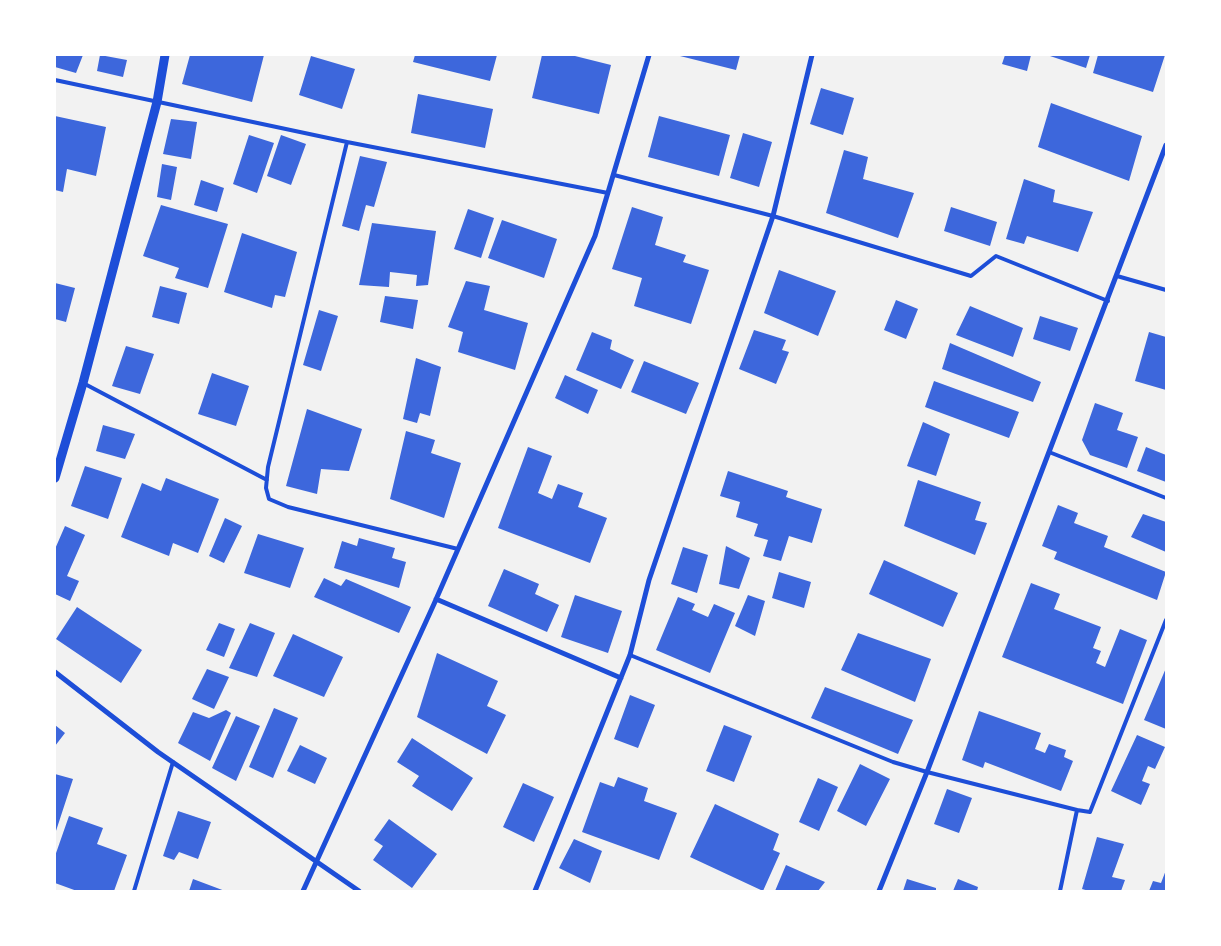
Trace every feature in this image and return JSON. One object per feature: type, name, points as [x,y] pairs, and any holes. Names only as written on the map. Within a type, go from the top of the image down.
[{"type":"street","points":[[56,475],[83,383],[157,102],[165,55]]},
{"type":"street","points":[[303,891],[436,599],[595,236],[649,55]]},
{"type":"street","points":[[535,891],[630,656],[655,561],[773,216],[812,55]]},
{"type":"street","points":[[879,891],[927,772],[1166,145]]},
{"type":"street","points":[[436,599],[620,678]]},
{"type":"street","points":[[55,672],[173,762],[315,863],[359,891]]},
{"type":"lane","points":[[55,80],[347,142],[608,193]]},
{"type":"lane","points":[[347,142],[268,467],[266,488],[270,499],[288,507],[458,549]]},
{"type":"lane","points":[[614,175],[773,216],[971,276],[996,256],[1108,301]]},
{"type":"lane","points":[[1117,276],[1166,290]]},
{"type":"lane","points":[[83,383],[267,480]]},
{"type":"lane","points":[[1049,452],[1166,498]]},
{"type":"lane","points":[[630,656],[893,762],[1090,812],[1166,620]]},
{"type":"lane","points":[[134,891],[173,762]]},
{"type":"lane","points":[[1060,891],[1077,810]]},
{"type":"building","points":[[55,55],[83,55],[76,73],[55,67]]},
{"type":"building","points":[[100,55],[127,60],[123,77],[97,71]]},
{"type":"building","points":[[190,55],[264,55],[252,102],[182,84]]},
{"type":"building","points":[[415,55],[497,55],[490,81],[413,62]]},
{"type":"building","points":[[542,55],[571,55],[611,65],[599,114],[532,98]]},
{"type":"building","points":[[676,55],[740,55],[736,70]]},
{"type":"building","points":[[1005,55],[1031,55],[1027,71],[1002,64]]},
{"type":"building","points":[[1047,55],[1090,55],[1086,68]]},
{"type":"building","points":[[1098,55],[1165,55],[1153,92],[1093,73]]},
{"type":"building","points":[[311,56],[355,69],[342,109],[299,95]]},
{"type":"building","points":[[821,88],[854,98],[843,135],[810,124]]},
{"type":"building","points":[[418,94],[493,109],[485,148],[411,133]]},
{"type":"building","points":[[1051,103],[1142,136],[1129,181],[1038,147]]},
{"type":"building","points":[[55,116],[106,127],[96,176],[67,169],[63,192],[55,190]]},
{"type":"building","points":[[659,116],[730,135],[719,176],[648,157]]},
{"type":"building","points":[[171,119],[197,122],[191,159],[163,154]]},
{"type":"building","points":[[743,133],[772,142],[759,187],[730,178]]},
{"type":"building","points":[[249,135],[274,143],[257,193],[233,184]]},
{"type":"building","points":[[281,135],[306,144],[291,185],[267,176]]},
{"type":"building","points":[[844,150],[868,157],[863,179],[914,193],[898,238],[826,213]]},
{"type":"building","points":[[360,156],[387,162],[374,207],[366,205],[359,231],[342,226]]},
{"type":"building","points":[[162,164],[177,167],[171,200],[157,197]]},
{"type":"building","points":[[1024,179],[1055,190],[1053,202],[1093,212],[1078,252],[1027,236],[1024,244],[1006,239]]},
{"type":"building","points":[[201,180],[224,188],[217,212],[194,205]]},
{"type":"building","points":[[161,205],[228,224],[208,288],[175,278],[179,268],[143,256]]},
{"type":"building","points":[[632,207],[663,217],[655,245],[686,255],[683,262],[709,270],[691,324],[634,306],[642,278],[612,269]]},
{"type":"building","points":[[951,207],[997,222],[990,246],[944,231]]},
{"type":"building","points":[[468,209],[494,218],[481,258],[454,249]]},
{"type":"building","points":[[502,220],[557,239],[544,278],[488,258]]},
{"type":"building","points":[[372,223],[436,231],[428,285],[416,286],[417,275],[390,272],[389,287],[359,285]]},
{"type":"building","points":[[242,233],[297,252],[285,297],[275,295],[272,308],[224,292]]},
{"type":"building","points":[[779,270],[836,291],[818,336],[764,313]]},
{"type":"building","points":[[466,281],[490,286],[484,310],[528,323],[515,370],[458,352],[463,332],[448,327]]},
{"type":"building","points":[[55,283],[75,288],[66,322],[55,319]]},
{"type":"building","points":[[160,286],[187,293],[179,324],[152,317]]},
{"type":"building","points":[[385,296],[418,300],[413,329],[380,322]]},
{"type":"building","points":[[896,300],[918,309],[906,339],[884,330]]},
{"type":"building","points":[[970,306],[1023,328],[1013,357],[956,335]]},
{"type":"building","points":[[319,310],[338,316],[321,371],[303,365]]},
{"type":"building","points":[[1040,316],[1078,328],[1070,351],[1033,339]]},
{"type":"building","points":[[754,330],[786,340],[782,350],[789,352],[776,384],[739,369]]},
{"type":"building","points":[[592,332],[612,340],[610,349],[634,360],[621,389],[576,370]]},
{"type":"building","points":[[1149,332],[1166,337],[1166,390],[1135,381]]},
{"type":"building","points":[[950,343],[1041,382],[1033,402],[942,369]]},
{"type":"building","points":[[126,346],[154,354],[140,394],[112,386]]},
{"type":"building","points":[[416,358],[441,367],[430,416],[420,413],[417,423],[403,419]]},
{"type":"building","points":[[644,361],[699,383],[686,414],[631,392]]},
{"type":"building","points":[[212,373],[249,386],[236,426],[198,414]]},
{"type":"building","points":[[565,375],[598,390],[588,414],[555,398]]},
{"type":"building","points":[[934,381],[1019,412],[1009,438],[925,407]]},
{"type":"building","points":[[1095,403],[1123,413],[1117,430],[1138,437],[1127,468],[1090,455],[1082,440]]},
{"type":"building","points":[[307,409],[362,429],[349,471],[321,469],[317,494],[286,486]]},
{"type":"building","points":[[923,422],[950,434],[936,476],[907,466]]},
{"type":"building","points":[[103,425],[135,434],[125,459],[96,451]]},
{"type":"building","points":[[406,431],[435,440],[431,453],[461,463],[444,518],[390,499]]},
{"type":"building","points":[[528,447],[552,456],[538,493],[552,499],[558,484],[583,493],[578,507],[607,518],[590,563],[498,528]]},
{"type":"building","points":[[1146,447],[1166,455],[1166,482],[1137,471]]},
{"type":"building","points":[[85,466],[122,478],[108,519],[71,506]]},
{"type":"building","points":[[728,471],[788,491],[786,497],[822,509],[812,543],[789,536],[781,561],[763,556],[768,540],[754,536],[758,524],[736,517],[740,502],[720,496]]},
{"type":"building","points":[[166,478],[219,499],[198,553],[173,543],[169,556],[121,537],[142,483],[161,491]]},
{"type":"building","points":[[918,480],[981,502],[975,520],[987,523],[975,555],[904,526]]},
{"type":"building","points":[[1058,505],[1078,513],[1074,523],[1108,536],[1104,547],[1166,572],[1157,600],[1054,559],[1057,552],[1042,546]]},
{"type":"building","points":[[1143,514],[1166,522],[1166,552],[1131,537]]},
{"type":"building","points":[[225,518],[242,526],[224,563],[209,556]]},
{"type":"building","points":[[65,526],[85,535],[67,576],[79,581],[70,601],[55,594],[55,549]]},
{"type":"building","points":[[258,534],[304,548],[290,588],[244,573]]},
{"type":"building","points":[[359,538],[395,548],[392,558],[406,562],[399,588],[334,568],[342,541],[357,546]]},
{"type":"building","points":[[726,546],[750,558],[739,589],[719,584]]},
{"type":"building","points":[[683,547],[708,555],[697,593],[671,584]]},
{"type":"building","points":[[884,560],[958,593],[943,627],[869,594]]},
{"type":"building","points":[[504,569],[539,584],[535,594],[559,605],[547,632],[488,606]]},
{"type":"building","points":[[779,572],[811,582],[804,608],[772,598]]},
{"type":"building","points":[[324,578],[341,586],[346,579],[411,607],[399,633],[314,597]]},
{"type":"building","points":[[1031,583],[1060,594],[1054,609],[1101,627],[1093,648],[1101,651],[1096,663],[1105,667],[1120,629],[1147,640],[1123,704],[1002,657]]},
{"type":"building","points":[[575,595],[622,611],[608,653],[561,637]]},
{"type":"building","points":[[748,595],[765,601],[755,636],[735,626]]},
{"type":"building","points":[[678,597],[695,604],[692,610],[708,617],[714,604],[735,613],[710,673],[656,650]]},
{"type":"building","points":[[77,607],[142,650],[121,683],[56,639]]},
{"type":"building","points":[[219,623],[235,629],[224,657],[206,650]]},
{"type":"building","points":[[250,623],[275,633],[257,677],[229,668]]},
{"type":"building","points":[[858,633],[931,659],[915,702],[841,670]]},
{"type":"building","points":[[293,634],[343,657],[324,697],[273,676]]},
{"type":"building","points":[[437,653],[498,681],[487,706],[506,715],[487,754],[417,717]]},
{"type":"building","points":[[1166,668],[1166,729],[1144,720]]},
{"type":"building","points":[[207,669],[229,677],[214,709],[192,699]]},
{"type":"building","points":[[825,687],[913,720],[898,754],[811,718]]},
{"type":"building","points":[[630,695],[655,705],[638,748],[614,739]]},
{"type":"building","points":[[274,708],[298,718],[273,778],[249,767]]},
{"type":"building","points":[[226,710],[231,713],[210,761],[178,743],[193,712],[209,718]]},
{"type":"building","points":[[979,711],[1041,733],[1035,749],[1045,753],[1049,744],[1066,750],[1064,757],[1073,761],[1061,791],[985,762],[983,768],[962,760]]},
{"type":"building","points":[[236,716],[260,726],[236,781],[212,768]]},
{"type":"building","points":[[55,725],[65,733],[55,746]]},
{"type":"building","points":[[724,725],[752,736],[734,782],[706,771]]},
{"type":"building","points":[[1137,735],[1165,747],[1155,769],[1148,766],[1142,781],[1150,784],[1141,805],[1111,791]]},
{"type":"building","points":[[412,738],[473,778],[452,811],[412,786],[419,776],[397,762]]},
{"type":"building","points":[[300,745],[327,758],[315,784],[287,771]]},
{"type":"building","points":[[860,764],[890,779],[866,826],[837,811]]},
{"type":"building","points":[[55,774],[73,779],[55,834]]},
{"type":"building","points":[[618,777],[648,788],[644,801],[677,813],[659,860],[582,832],[600,782],[614,787]]},
{"type":"building","points":[[818,778],[838,787],[819,831],[799,822]]},
{"type":"building","points":[[523,783],[554,797],[534,842],[503,827]]},
{"type":"building","points":[[947,789],[972,798],[959,833],[934,824]]},
{"type":"building","points":[[715,804],[779,834],[773,850],[780,853],[763,891],[690,857]]},
{"type":"building","points":[[178,811],[211,822],[198,859],[179,852],[174,860],[163,856]]},
{"type":"building","points":[[69,816],[103,828],[97,844],[127,855],[114,891],[77,891],[55,883],[55,856]]},
{"type":"building","points":[[389,819],[437,854],[412,888],[373,860],[383,846],[374,840]]},
{"type":"building","points":[[1097,837],[1124,844],[1112,877],[1125,880],[1121,891],[1089,891],[1082,889]]},
{"type":"building","points":[[574,839],[602,851],[590,883],[559,868]]},
{"type":"building","points":[[786,865],[825,882],[818,891],[775,891]]},
{"type":"building","points":[[1166,870],[1166,891],[1149,891],[1153,881],[1161,883]]},
{"type":"building","points":[[193,879],[225,891],[189,891]]},
{"type":"building","points":[[907,879],[936,888],[936,891],[903,891]]},
{"type":"building","points":[[958,879],[978,887],[977,891],[953,891]]}]
